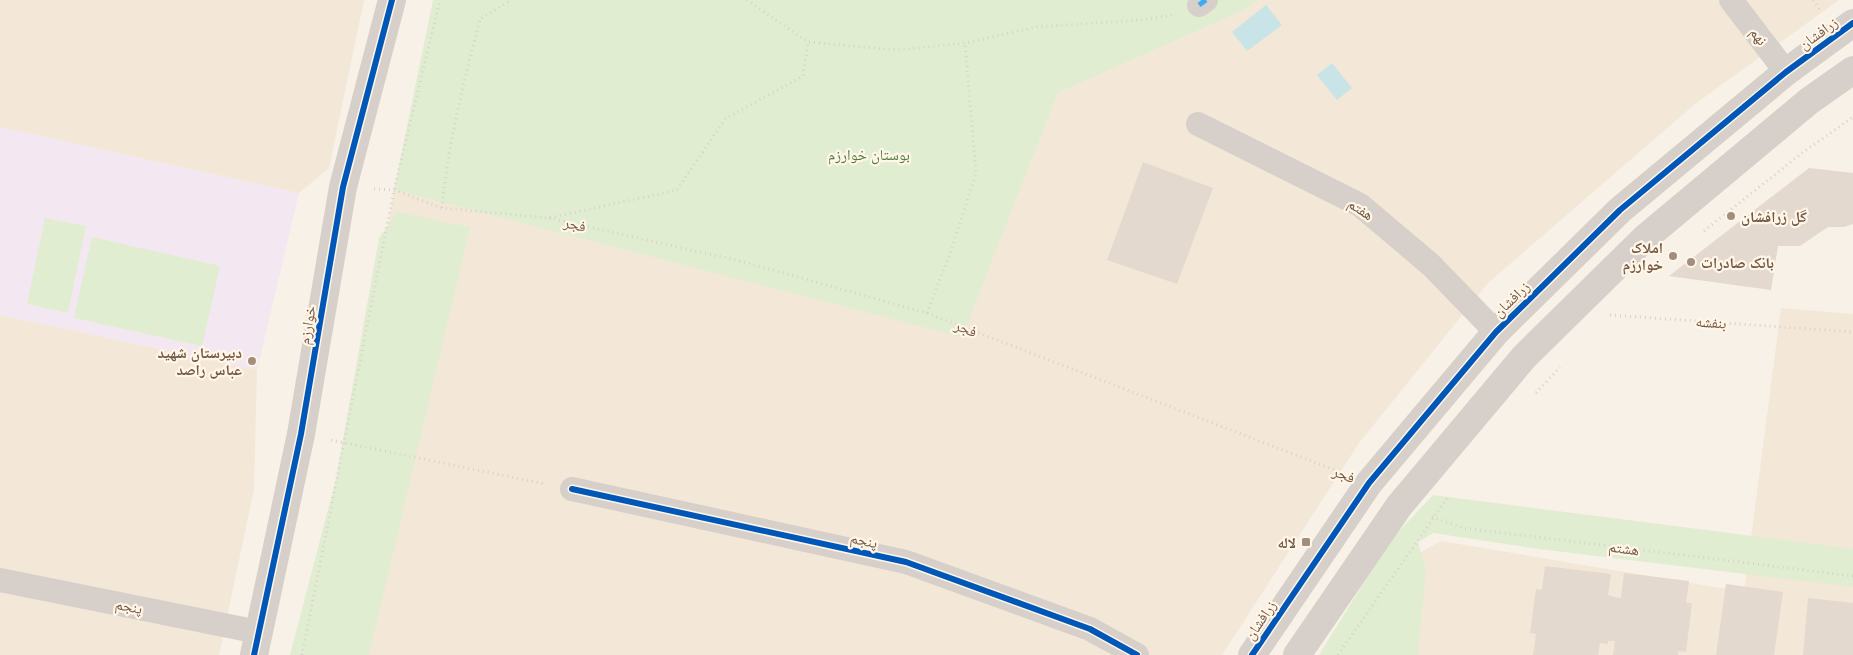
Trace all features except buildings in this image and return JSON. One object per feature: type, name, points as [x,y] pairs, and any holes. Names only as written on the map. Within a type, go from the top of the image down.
[{"type":"street","name":"خوارزم","points":[[256,643],[301,434],[343,187],[392,0]]},
{"type":"street","name":"نهم","points":[[1731,0],[1786,72]]},
{"type":"street","name":"زرافشان","points":[[1252,655],[1368,483],[1496,332],[1620,210],[1786,72],[1853,23]]},
{"type":"street","points":[[1297,655],[1399,506],[1524,357],[1645,238],[1810,101],[1853,70]]},
{"type":"street","name":"هفتم","points":[[1198,124],[1360,205],[1431,265],[1496,332]]},
{"type":"street","name":"پنجم","points":[[572,489],[906,562],[1090,629],[1137,655]]},
{"type":"street","name":"پنجم","points":[[0,580],[256,643]]},
{"type":"path","points":[[302,655],[394,190],[440,0]]},
{"type":"path","points":[[442,208],[445,177],[457,109],[480,19],[511,0]]},
{"type":"path","points":[[746,0],[808,42],[897,50],[965,43],[1036,28],[1140,20],[1180,14],[1202,2]]},
{"type":"path","points":[[343,187],[394,190],[442,208],[549,218],[677,190],[725,120],[803,76],[808,42]]},
{"type":"path","points":[[927,313],[948,259],[976,174],[965,43]]},
{"type":"path","points":[[1702,233],[1802,152],[1853,118]]},
{"type":"path","points":[[1606,317],[1612,310]]},
{"type":"path","points":[[1534,395],[1560,366]]},
{"type":"path","points":[[301,434],[572,489]]},
{"type":"path","points":[[1338,655],[1453,490]]},
{"type":"shaded area","points":[[0,0],[364,0],[329,168],[299,193],[0,127]]},
{"type":"shaded area","points":[[1258,0],[1839,0],[1695,104],[1488,283],[1359,443],[1222,655],[305,655],[359,400],[394,190],[962,336],[1058,93],[1244,10]]},
{"type":"shaded area","points":[[0,127],[299,193],[257,370],[0,315]]},
{"type":"shaded area","points":[[1781,308],[1853,314],[1853,655],[1358,655],[1413,557],[1441,541],[1744,592]]},
{"type":"shaded area","points":[[0,315],[257,370],[254,489],[219,655],[0,655]]},
{"type":"green space","name":"بوستان خوارزم","points":[[433,0],[1258,0],[1244,10],[1058,93],[962,337],[394,190]]},
{"type":"green space","points":[[397,212],[470,227],[369,655],[290,655],[336,479],[379,238]]},
{"type":"green space","points":[[45,218],[86,226],[68,313],[27,304]]},
{"type":"green space","points":[[92,237],[220,266],[202,346],[74,318]]},
{"type":"green space","points":[[1433,495],[1853,549],[1853,587],[1539,549],[1433,533],[1418,542],[1426,570],[1418,655],[1319,655],[1389,542]]},
{"type":"water","points":[[1266,5],[1282,25],[1247,51],[1232,32]]},
{"type":"water","points":[[1332,63],[1352,88],[1337,100],[1317,75]]},
{"type":"marked path","points":[[1199,5],[1206,0]]},
{"type":"cycle path","points":[[254,655],[301,434],[343,187],[392,0]]},
{"type":"cycle path","points":[[1252,655],[1369,483],[1496,332],[1620,210],[1786,72],[1853,23]]},
{"type":"cycle path","points":[[572,489],[906,562],[1090,629],[1137,655]]},
{"type":"place","name":"گل زرافشان","points":[[1731,216]]},
{"type":"place","name":"املاک خوارزم","points":[[1673,256]]},
{"type":"place","name":"بانک صادرات","points":[[1691,262]]},
{"type":"place","name":"دبیرستان شهید عباس راصد","points":[[252,361]]},
{"type":"place","name":"لاله","points":[[1306,542]]}]
